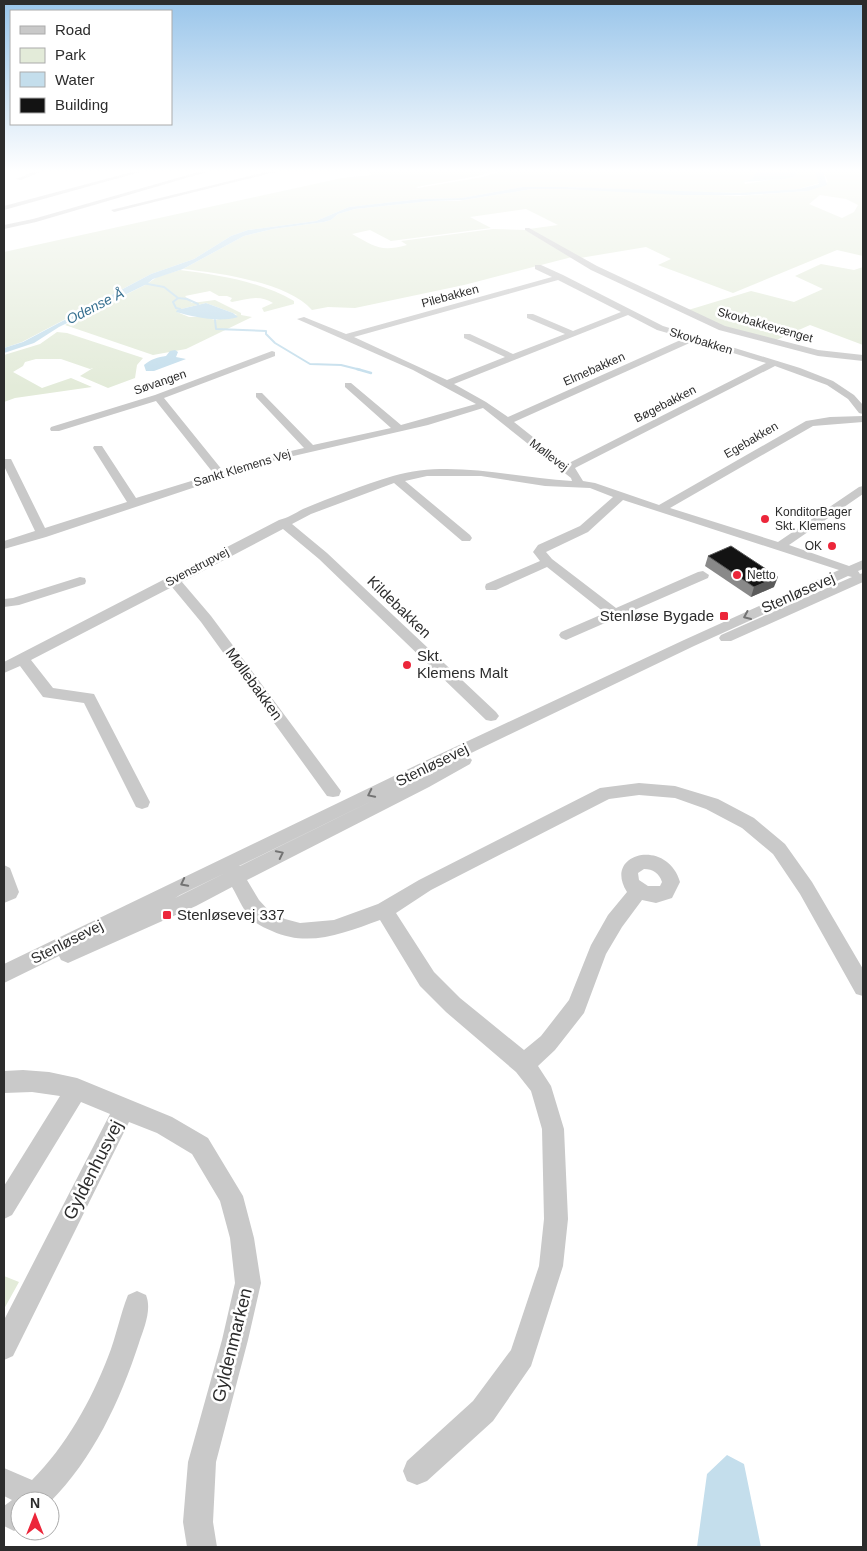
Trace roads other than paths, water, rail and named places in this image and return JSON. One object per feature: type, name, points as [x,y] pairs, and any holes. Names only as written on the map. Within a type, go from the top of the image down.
[{"type":"street","name":"Skovbakkevænget","points":[[552,243],[594,268],[722,328],[818,354],[863,358]]},
{"type":"street","name":"Skovbakken","points":[[538,267],[660,328],[830,382],[851,397],[863,411]]},
{"type":"street","name":"Pilebakken","points":[[345,337],[560,277]]},
{"type":"street","points":[[447,383],[629,312],[664,301]]},
{"type":"street","points":[[530,316],[573,334]]},
{"type":"street","name":"Møllevej","points":[[301,319],[447,383],[484,405],[567,468],[576,477],[578,484],[591,485],[808,556],[856,579]]},
{"type":"street","points":[[467,336],[513,357]]},
{"type":"street","name":"Elmebakken","points":[[507,421],[691,339]]},
{"type":"street","name":"Søvangen","points":[[55,429],[158,397],[272,354]]},
{"type":"street","name":"Bøgebakken","points":[[567,468],[774,363]]},
{"type":"street","points":[[348,384],[399,429]]},
{"type":"street","points":[[259,395],[310,448]]},
{"type":"street","points":[[158,397],[220,474]]},
{"type":"street","name":"Sankt Klemens Vej","points":[[4,545],[134,504],[220,474],[310,448],[399,429],[484,405]]},
{"type":"street","name":"Egebakken","points":[[660,509],[810,423],[863,419]]},
{"type":"street","points":[[98,448],[134,504]]},
{"type":"street","points":[[7,461],[42,534]]},
{"type":"street","name":"Svenstrupvej","points":[[4,668],[283,524],[317,508],[396,479],[427,473],[455,472],[481,473],[545,483],[578,484]]},
{"type":"street","points":[[396,479],[466,538]]},
{"type":"street","points":[[779,547],[863,489]]},
{"type":"street","points":[[615,614],[548,562],[539,552],[542,548],[584,529],[621,496]]},
{"type":"street","name":"Kildebakken","points":[[283,524],[323,556],[490,716]]},
{"type":"street","points":[[490,587],[548,562]]},
{"type":"street","name":"Stenløsevej","points":[[4,984],[232,870],[424,783],[523,728],[562,709],[856,579],[863,564]]},
{"type":"street","points":[[566,635],[703,575]]},
{"type":"street","name":"Møllebakken","points":[[173,580],[206,619],[333,791]]},
{"type":"street","points":[[4,602],[14,602],[80,581]]},
{"type":"street","points":[[22,658],[48,693],[89,698],[142,802]]},
{"type":"street","points":[[232,870],[252,906],[263,918],[283,927],[300,931],[334,928],[384,910],[425,885],[565,812],[606,793],[638,788],[675,792],[712,804],[748,823],[779,849],[810,895],[863,987]]},
{"type":"street","name":"Stenløsevej","points":[[4,974],[195,878],[232,870]]},
{"type":"street","points":[[4,873],[10,892],[4,896]]},
{"type":"street","points":[[524,1064],[548,1043],[577,1006],[598,950],[615,920],[639,891]]},
{"type":"street","points":[[384,910],[427,979],[453,1005],[524,1064],[540,1086],[553,1130],[556,1219],[551,1266],[522,1357],[483,1411],[417,1471]]},
{"type":"street","name":"Gyldenhusvej","points":[[4,1082],[27,1080],[53,1082],[76,1089],[124,1109],[4,1347]]},
{"type":"street","points":[[4,1207],[76,1089]]},
{"type":"street","name":"Gyldenmarken","points":[[124,1109],[164,1125],[200,1146],[231,1196],[242,1238],[248,1283],[202,1462],[198,1522],[202,1547]]},
{"type":"street","points":[[38,1491],[75,1447],[98,1411],[123,1355],[137,1304]]},
{"type":"water","name":"Odense Å","points":[[219,243],[230,243],[183,269],[153,279],[147,284],[59,327],[34,343],[4,353],[4,348],[23,342],[151,274],[194,259]]},
{"type":"water","points":[[206,303],[233,313],[238,317],[215,319],[176,312],[177,310]]},
{"type":"water","points":[[175,350],[178,352],[176,357],[186,359],[154,371],[146,371],[144,365]]},
{"type":"water","points":[[727,1455],[744,1464],[761,1547],[697,1547],[707,1474]]},
{"type":"waterway","points":[[142,283],[164,287],[178,298]]},
{"type":"waterway","points":[[178,298],[187,299],[198,304]]},
{"type":"waterway","points":[[178,298],[173,302],[176,308],[180,309]]},
{"type":"waterway","points":[[215,320],[216,329],[266,331],[266,334],[275,343],[310,364],[341,365],[357,369]]},
{"type":"waterway","points":[[357,369],[361,370]]},
{"type":"waterway","points":[[357,369],[371,373]]},
{"type":"place","name":"KonditorBager Skt. Klemens","points":[[765,519]]},
{"type":"place","name":"OK","points":[[832,546]]},
{"type":"place","name":"Netto","points":[[737,575]]},
{"type":"place","name":"Stenløse Bygade","points":[[724,616]]},
{"type":"place","name":"Skt. Klemens Malt","points":[[407,665]]},
{"type":"place","name":"Stenløsevej 337","points":[[167,915]]}]
